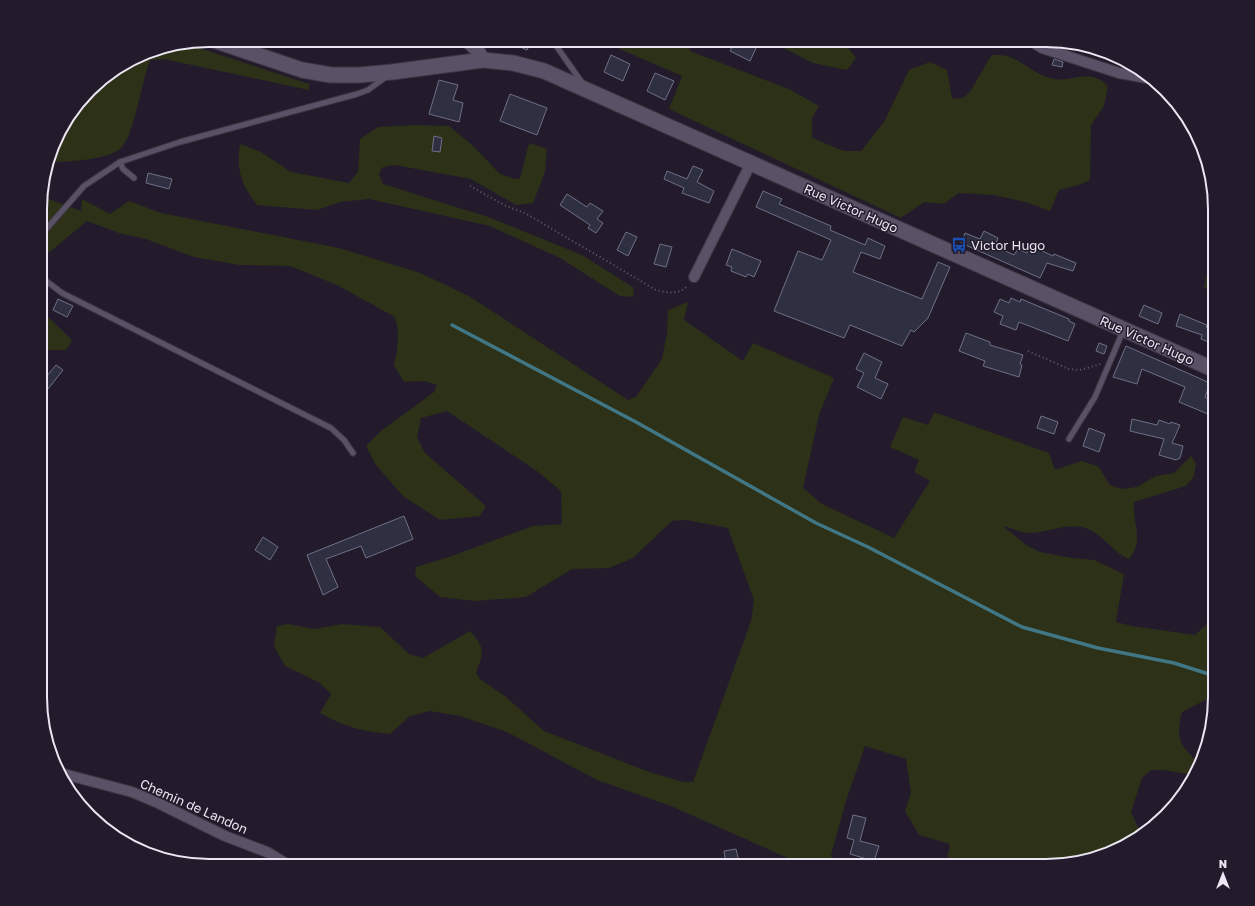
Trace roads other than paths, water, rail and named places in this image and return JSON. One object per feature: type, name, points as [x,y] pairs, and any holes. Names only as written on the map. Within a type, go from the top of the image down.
[{"type":"main road","name":"Rue Victor Hugo","points":[[234,47],[302,70],[331,75],[360,75],[392,72],[483,60],[513,63],[544,71],[1208,367]]},
{"type":"street","points":[[474,47],[479,52],[483,60]]},
{"type":"street","points":[[1040,47],[1118,73],[1139,77]]},
{"type":"street","points":[[694,277],[751,163]]},
{"type":"street","name":"Chemin de Landon","points":[[67,775],[132,792],[225,836],[267,852],[278,859]]},
{"type":"lane","points":[[557,47],[588,91]]},
{"type":"lane","points":[[47,228],[84,186],[120,162],[180,142],[357,94],[368,90],[392,72]]},
{"type":"lane","points":[[120,162],[123,168],[134,178]]},
{"type":"lane","points":[[47,282],[62,293],[331,428],[344,440],[353,453]]},
{"type":"lane","points":[[1069,439],[1095,398],[1124,329]]},
{"type":"waterway","points":[[452,325],[636,422],[816,523],[868,547],[1022,627],[1098,648],[1174,663],[1208,674]]},
{"type":"place","name":"Victor Hugo","points":[[959,245]]}]
